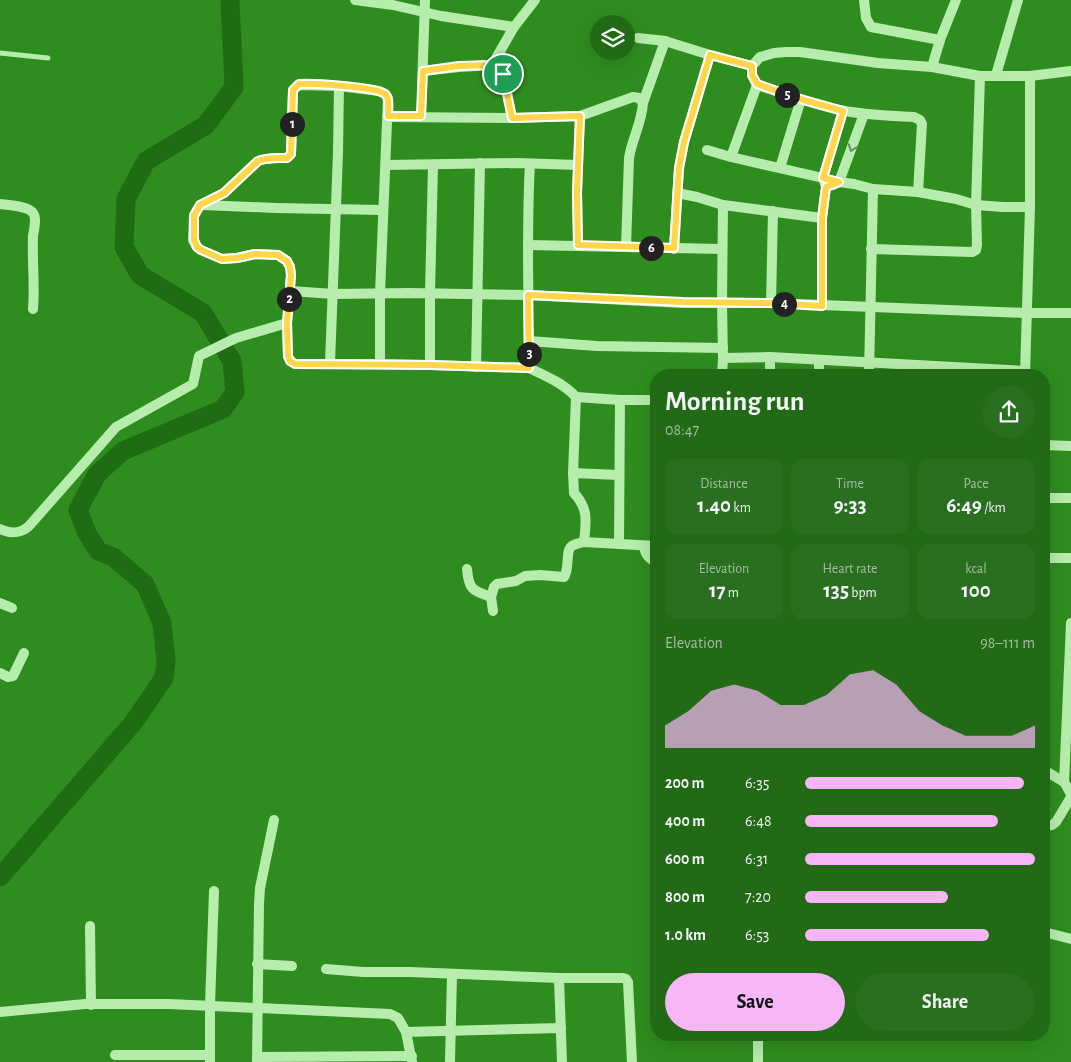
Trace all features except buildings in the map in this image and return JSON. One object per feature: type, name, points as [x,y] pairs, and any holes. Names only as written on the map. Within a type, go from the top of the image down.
[{"type":"street","points":[[355,0],[514,27]]},
{"type":"street","points":[[421,116],[425,0]]},
{"type":"street","points":[[492,65],[514,27],[535,0]]},
{"type":"street","points":[[864,0],[866,18],[871,27],[940,40]]},
{"type":"street","points":[[932,67],[940,40],[956,0]]},
{"type":"street","points":[[996,75],[1018,0]]},
{"type":"street","points":[[638,38],[665,41],[752,66]]},
{"type":"street","points":[[626,247],[628,158],[643,103],[665,41]]},
{"type":"street","points":[[918,192],[922,124],[920,120],[914,117],[843,111],[800,99],[757,84],[752,75],[752,66],[760,58],[774,53],[800,52],[878,63],[932,67],[980,76],[1030,76],[1071,71]]},
{"type":"street","points":[[674,248],[679,168],[684,142],[710,55]]},
{"type":"street","points":[[423,71],[459,66],[492,65],[498,68],[503,74],[512,118]]},
{"type":"street","points":[[871,249],[972,252],[976,250],[980,76]]},
{"type":"street","points":[[1025,369],[1030,207],[1030,76]]},
{"type":"street","points":[[380,364],[380,293],[388,98],[379,91],[299,84],[293,90],[291,154],[287,158],[258,161],[224,193],[200,205],[194,216],[194,240],[197,247],[222,259],[255,254],[278,255],[287,261],[291,275],[287,323],[288,356],[290,361],[295,364],[330,363],[529,368],[557,381],[571,391],[576,397],[574,493],[579,498],[586,516],[584,542]]},
{"type":"street","points":[[730,158],[757,84]]},
{"type":"street","points":[[330,363],[334,294],[339,86]]},
{"type":"street","points":[[388,116],[512,118],[580,116],[633,97],[639,98],[643,103]]},
{"type":"street","points":[[780,168],[800,99]]},
{"type":"street","points":[[822,306],[822,218],[825,182],[843,111]]},
{"type":"street","points":[[839,182],[864,114]]},
{"type":"street","points":[[578,245],[577,192],[580,116]]},
{"type":"street","points":[[707,150],[730,158],[780,168],[825,182],[854,184],[873,189],[918,192],[976,205],[1030,207]]},
{"type":"street","points":[[476,367],[480,163]]},
{"type":"street","points":[[386,165],[517,163],[578,166]]},
{"type":"street","points":[[529,368],[528,184],[530,164]]},
{"type":"street","points":[[430,365],[434,165]]},
{"type":"street","points":[[869,369],[873,189]]},
{"type":"street","points":[[677,193],[723,205],[822,218]]},
{"type":"street","points":[[0,204],[28,209],[35,217],[32,309]]},
{"type":"street","points":[[200,205],[383,210]]},
{"type":"street","points":[[722,369],[723,205]]},
{"type":"street","points":[[771,303],[773,211]]},
{"type":"street","points":[[528,245],[722,249]]},
{"type":"street","points":[[290,291],[334,294],[528,295],[870,308],[1071,313]]},
{"type":"street","points":[[0,529],[16,533],[24,531],[116,427],[193,384],[199,356],[236,338],[287,323]]},
{"type":"street","points":[[529,341],[969,369]]},
{"type":"street","points":[[770,357],[770,369]]},
{"type":"street","points":[[819,360],[819,369]]},
{"type":"street","points":[[576,397],[650,400]]},
{"type":"street","points":[[619,544],[620,400]]},
{"type":"street","points":[[1050,445],[1071,446]]},
{"type":"street","points":[[573,474],[619,475]]},
{"type":"street","points":[[1050,498],[1071,498]]},
{"type":"street","points":[[493,611],[491,597],[496,585],[516,581],[523,576],[564,577],[567,571],[570,548],[584,542],[650,546]]},
{"type":"street","points":[[644,546],[645,553],[650,559]]},
{"type":"street","points":[[1050,558],[1071,558]]},
{"type":"street","points":[[466,569],[468,583],[475,591],[491,597]]},
{"type":"street","points":[[0,603],[12,608]]},
{"type":"street","points":[[1064,782],[1071,623]]},
{"type":"street","points":[[0,674],[8,677],[13,676],[24,653]]},
{"type":"street","points":[[1050,774],[1064,782],[1071,795],[1056,822],[1050,825]]},
{"type":"street","points":[[0,1012],[91,1005],[169,1004],[258,1007],[390,1014],[398,1018],[406,1032],[412,1059],[257,1059],[258,1007],[257,964],[260,888],[274,820]]},
{"type":"street","points":[[115,1055],[210,1058],[214,891]]},
{"type":"street","points":[[90,926],[91,1005]]},
{"type":"street","points":[[1050,934],[1071,939]]},
{"type":"street","points":[[257,964],[292,966]]},
{"type":"street","points":[[326,969],[363,972],[560,978],[623,978],[628,982],[632,1062]]},
{"type":"street","points":[[450,1062],[452,974]]},
{"type":"street","points":[[560,978],[562,1062]]},
{"type":"street","points":[[406,1032],[561,1028]]},
{"type":"street","points":[[758,1041],[758,1062]]},
{"type":"lane","points":[[0,52],[48,58]]},
{"type":"waterway","points":[[0,877],[133,723],[164,678],[166,661],[162,623],[145,584],[113,557],[98,551],[87,533],[78,510],[97,474],[123,451],[223,409],[235,392],[232,361],[203,313],[140,275],[124,247],[126,199],[146,161],[206,125],[234,87],[230,0]]},
{"type":"route","points":[[710,55],[752,66],[752,75],[757,84],[843,111],[823,178],[839,182],[826,187],[822,218],[822,306],[528,295],[529,368],[330,363],[295,364],[290,361],[288,356],[287,323],[291,275],[287,261],[278,255],[255,254],[222,259],[201,250],[197,247],[194,240],[194,216],[200,205],[224,193],[258,161],[287,158],[291,154],[293,90],[299,84],[379,91],[388,98],[388,116],[421,116],[423,71],[459,66],[492,65],[503,74],[512,118],[580,116],[577,192],[578,245],[674,248],[679,168],[684,142],[710,55]]}]
